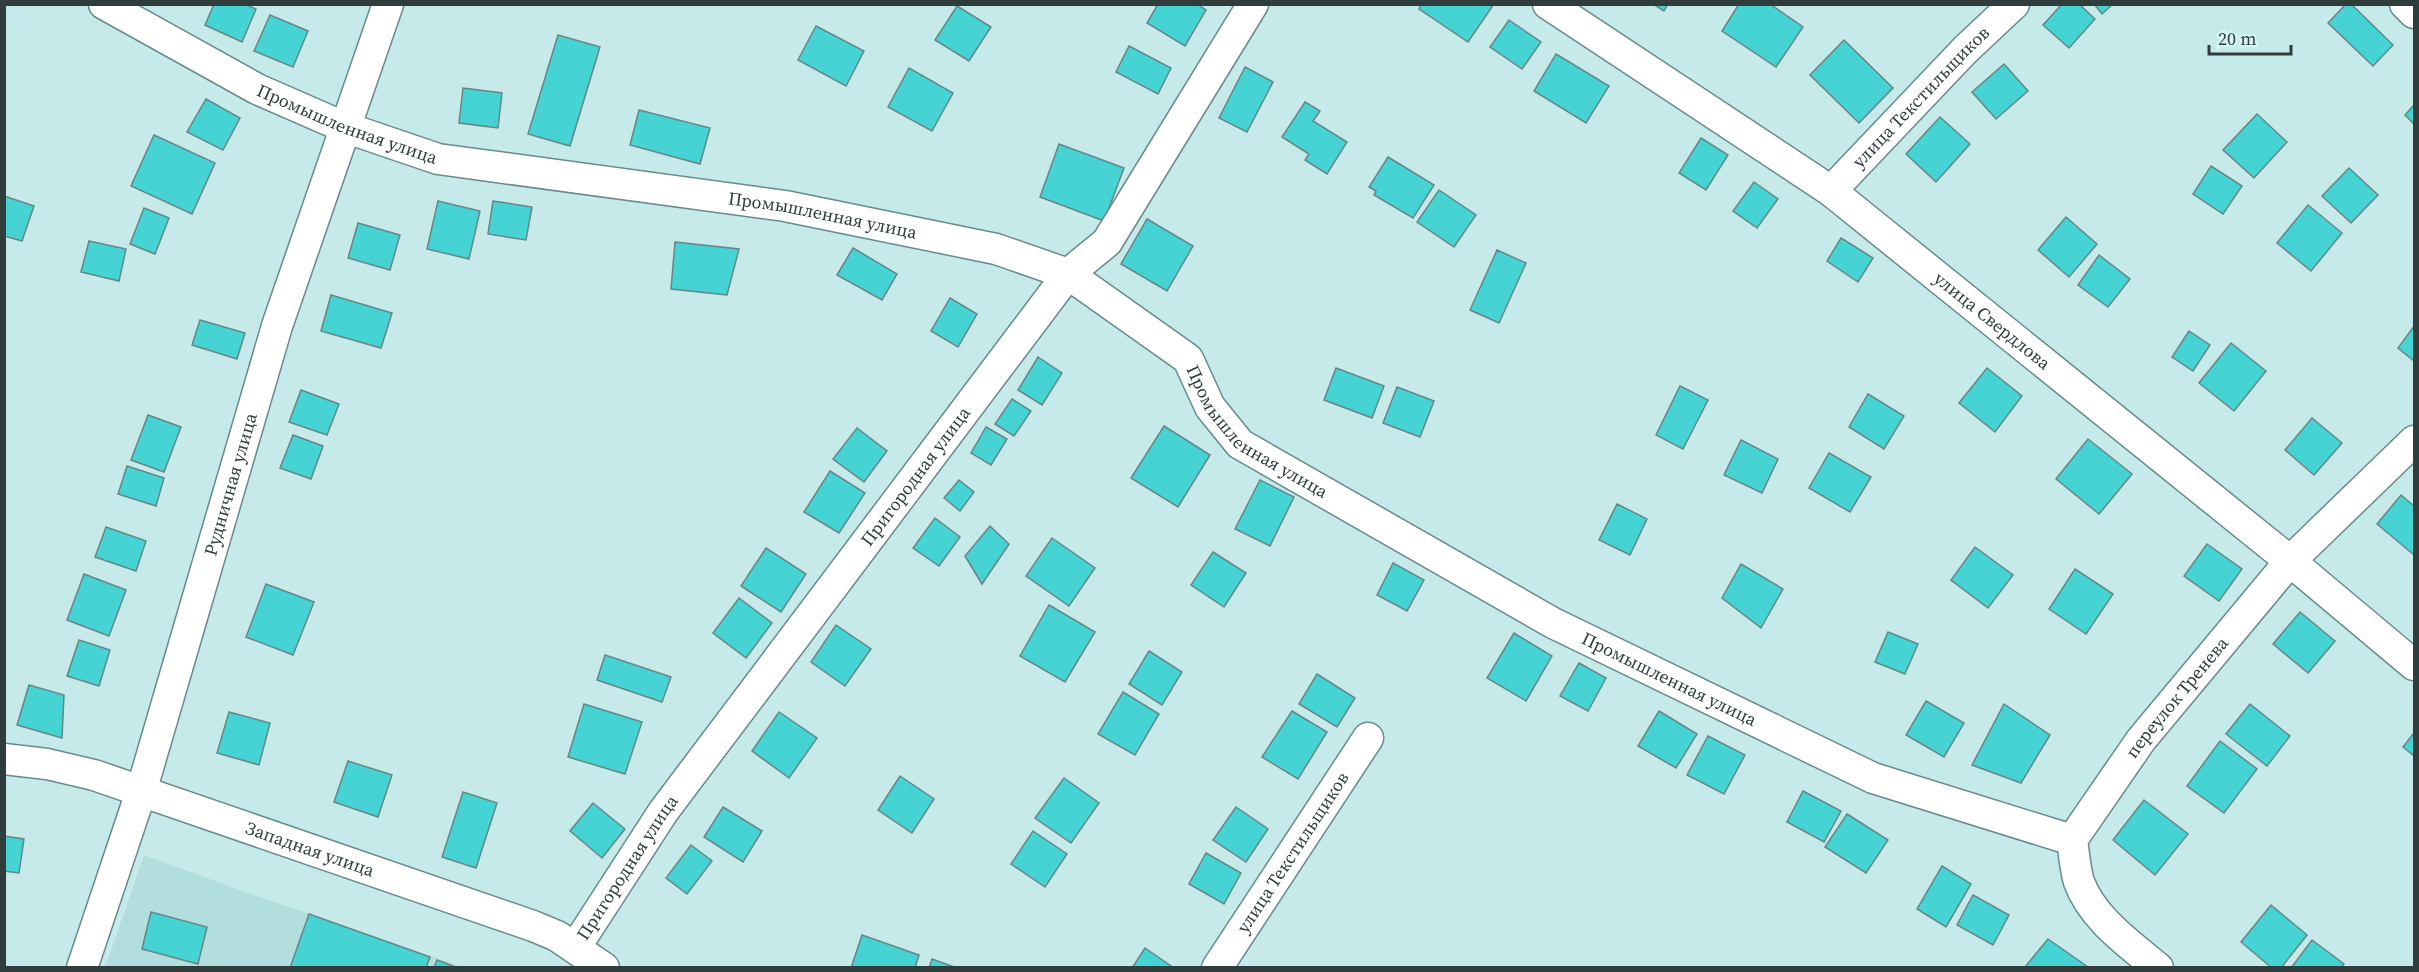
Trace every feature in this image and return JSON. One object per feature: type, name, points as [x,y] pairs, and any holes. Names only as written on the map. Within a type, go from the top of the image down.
[{"type":"street","name":"Промышленная улица","points":[[104,4],[257,89],[344,127],[438,159],[785,206],[996,249],[1068,274],[1188,358],[1210,408],[1240,444],[1553,623],[1873,778],[2072,840]]},
{"type":"street","name":"Рудничная улица","points":[[82,968],[141,792],[277,326],[388,4]]},
{"type":"street","name":"Пригородная улица","points":[[575,948],[663,812],[1068,274],[1107,242],[1253,4]]},
{"type":"street","name":"улица Свердлова","points":[[1548,4],[1831,191],[2290,561],[2415,665]]},
{"type":"street","name":"улица Текстильщиков","points":[[1831,191],[1965,50],[2014,4]]},
{"type":"street","points":[[2405,4],[2415,13]]},
{"type":"street","name":"переулок Тренева","points":[[2072,840],[2141,740],[2290,561],[2415,441]]},
{"type":"street","name":"улица Текстильщиков","points":[[1217,968],[1368,738]]},
{"type":"street","name":"Западная улица","points":[[4,759],[47,764],[94,775],[533,926],[575,948],[604,968]]},
{"type":"street","points":[[2072,840],[2079,881],[2093,909],[2158,968]]},
{"type":"shaded area","points":[[144,855],[251,894],[463,967],[105,968]]},
{"type":"building","points":[[214,4],[245,4],[256,9],[242,42],[205,25]]},
{"type":"building","points":[[1158,4],[1197,4],[1206,10],[1185,46],[1147,23]]},
{"type":"building","points":[[1421,4],[1488,4],[1492,7],[1468,42],[1419,9]]},
{"type":"building","points":[[1653,4],[1668,4],[1664,11]]},
{"type":"building","points":[[1739,4],[1770,4],[1803,27],[1776,67],[1722,31]]},
{"type":"building","points":[[2062,4],[2079,4],[2095,19],[2069,48],[2043,25]]},
{"type":"building","points":[[2094,4],[2113,4],[2102,14]]},
{"type":"building","points":[[2346,4],[2351,4],[2393,45],[2373,66],[2328,23]]},
{"type":"building","points":[[957,6],[991,27],[969,61],[935,40]]},
{"type":"building","points":[[270,15],[308,31],[293,67],[254,51]]},
{"type":"building","points":[[1509,20],[1541,42],[1522,69],[1490,47]]},
{"type":"building","points":[[816,26],[864,51],[846,86],[798,60]]},
{"type":"building","points":[[558,35],[600,47],[570,146],[528,134]]},
{"type":"building","points":[[1844,40],[1893,88],[1859,123],[1810,75]]},
{"type":"building","points":[[1129,46],[1171,68],[1158,94],[1116,72]]},
{"type":"building","points":[[1556,54],[1609,86],[1586,123],[1534,91]]},
{"type":"building","points":[[2004,64],[2028,91],[1996,119],[1972,92]]},
{"type":"building","points":[[1245,67],[1273,82],[1247,132],[1219,118]]},
{"type":"building","points":[[909,68],[953,93],[932,131],[888,107]]},
{"type":"building","points":[[463,88],[502,93],[498,128],[459,123]]},
{"type":"building","points":[[206,99],[240,118],[223,150],[187,132]]},
{"type":"building","points":[[1305,102],[1320,111],[1313,121],[1347,142],[1327,174],[1305,160],[1309,154],[1282,137]]},
{"type":"building","points":[[2414,105],[2414,124],[2405,115]]},
{"type":"building","points":[[639,110],[710,128],[700,164],[630,145]]},
{"type":"building","points":[[2257,114],[2287,142],[2254,178],[2223,150]]},
{"type":"building","points":[[1940,117],[1970,144],[1936,182],[1906,154]]},
{"type":"building","points":[[154,135],[215,163],[192,214],[131,186]]},
{"type":"building","points":[[1701,138],[1728,155],[1706,190],[1679,173]]},
{"type":"building","points":[[1059,144],[1124,168],[1104,221],[1040,197]]},
{"type":"building","points":[[1388,157],[1434,185],[1413,218],[1374,195],[1376,191],[1369,187]]},
{"type":"building","points":[[2211,166],[2242,186],[2223,214],[2193,194]]},
{"type":"building","points":[[2349,168],[2378,195],[2351,223],[2322,196]]},
{"type":"building","points":[[1754,182],[1778,199],[1757,228],[1733,211]]},
{"type":"building","points":[[1439,190],[1476,215],[1454,247],[1417,222]]},
{"type":"building","points":[[4,196],[34,206],[22,241],[4,236]]},
{"type":"building","points":[[438,201],[480,211],[469,259],[427,249]]},
{"type":"building","points":[[493,201],[532,207],[526,240],[488,234]]},
{"type":"building","points":[[2308,205],[2342,233],[2311,271],[2277,243]]},
{"type":"building","points":[[144,208],[169,218],[155,254],[130,244]]},
{"type":"building","points":[[2066,217],[2097,244],[2069,277],[2038,250]]},
{"type":"building","points":[[1147,219],[1193,246],[1167,291],[1121,264]]},
{"type":"building","points":[[358,223],[400,235],[390,270],[348,258]]},
{"type":"building","points":[[1841,238],[1873,258],[1858,282],[1827,261]]},
{"type":"building","points":[[89,241],[126,249],[119,281],[81,272]]},
{"type":"building","points":[[675,242],[739,249],[727,295],[671,289]]},
{"type":"building","points":[[853,248],[897,274],[882,300],[837,275]]},
{"type":"building","points":[[1497,250],[1526,263],[1499,323],[1470,310]]},
{"type":"building","points":[[2099,255],[2130,279],[2108,307],[2078,285]]},
{"type":"building","points":[[331,295],[392,313],[381,348],[321,331]]},
{"type":"building","points":[[950,298],[977,314],[958,347],[931,331]]},
{"type":"building","points":[[200,320],[245,333],[237,359],[192,345]]},
{"type":"building","points":[[2414,326],[2414,361],[2398,348]]},
{"type":"building","points":[[2189,331],[2210,345],[2193,371],[2172,357]]},
{"type":"building","points":[[2231,343],[2266,371],[2234,411],[2199,383]]},
{"type":"building","points":[[1038,357],[1062,373],[1042,405],[1018,390]]},
{"type":"building","points":[[1336,368],[1384,386],[1372,418],[1324,400]]},
{"type":"building","points":[[1987,368],[2022,396],[1995,432],[1959,403]]},
{"type":"building","points":[[1680,386],[1708,400],[1683,449],[1656,435]]},
{"type":"building","points":[[1397,387],[1434,401],[1420,437],[1383,423]]},
{"type":"building","points":[[301,390],[339,404],[327,435],[289,422]]},
{"type":"building","points":[[1868,394],[1904,416],[1884,449],[1849,427]]},
{"type":"building","points":[[1012,399],[1031,411],[1014,436],[995,424]]},
{"type":"building","points":[[148,415],[181,427],[164,472],[131,460]]},
{"type":"building","points":[[2312,418],[2342,443],[2314,475],[2285,450]]},
{"type":"building","points":[[1164,426],[1210,455],[1178,507],[1131,478]]},
{"type":"building","points":[[986,427],[1007,439],[991,465],[971,453]]},
{"type":"building","points":[[857,428],[887,451],[864,482],[833,459]]},
{"type":"building","points":[[293,435],[323,446],[311,479],[280,468]]},
{"type":"building","points":[[2088,439],[2132,474],[2099,514],[2056,479]]},
{"type":"building","points":[[1741,440],[1778,459],[1762,493],[1724,475]]},
{"type":"building","points":[[1829,453],[1871,477],[1850,512],[1809,488]]},
{"type":"building","points":[[127,466],[164,478],[156,506],[118,494]]},
{"type":"building","points":[[830,471],[865,493],[839,533],[804,512]]},
{"type":"building","points":[[959,480],[974,492],[960,511],[944,498]]},
{"type":"building","points":[[1260,480],[1294,497],[1270,546],[1235,529]]},
{"type":"building","points":[[2401,495],[2414,506],[2414,555],[2377,524]]},
{"type":"building","points":[[1617,504],[1647,519],[1630,555],[1599,540]]},
{"type":"building","points":[[935,518],[960,537],[939,566],[913,548]]},
{"type":"building","points":[[990,526],[1009,544],[982,584],[965,556]]},
{"type":"building","points":[[106,527],[146,541],[136,571],[95,557]]},
{"type":"building","points":[[1052,538],[1095,568],[1069,606],[1026,576]]},
{"type":"building","points":[[2207,544],[2242,569],[2219,601],[2184,576]]},
{"type":"building","points":[[1975,547],[2013,575],[1988,608],[1951,580]]},
{"type":"building","points":[[766,548],[806,574],[781,612],[741,586]]},
{"type":"building","points":[[1213,552],[1246,573],[1224,607],[1191,585]]},
{"type":"building","points":[[1393,563],[1424,580],[1407,611],[1377,595]]},
{"type":"building","points":[[1741,564],[1783,589],[1761,628],[1722,598]]},
{"type":"building","points":[[2075,569],[2113,594],[2086,634],[2049,609]]},
{"type":"building","points":[[84,574],[126,590],[109,636],[67,620]]},
{"type":"building","points":[[266,584],[314,602],[293,655],[246,637]]},
{"type":"building","points":[[739,598],[772,623],[746,658],[713,633]]},
{"type":"building","points":[[1049,605],[1095,632],[1065,682],[1020,656]]},
{"type":"building","points":[[2300,612],[2335,641],[2308,673],[2273,644]]},
{"type":"building","points":[[836,625],[871,649],[845,686],[811,662]]},
{"type":"building","points":[[1888,632],[1918,644],[1905,674],[1875,662]]},
{"type":"building","points":[[1514,633],[1552,656],[1526,701],[1487,678]]},
{"type":"building","points":[[79,640],[110,650],[99,686],[67,676]]},
{"type":"building","points":[[1149,651],[1182,672],[1162,705],[1129,684]]},
{"type":"building","points":[[605,655],[671,677],[662,702],[597,680]]},
{"type":"building","points":[[1579,663],[1606,678],[1588,711],[1560,696]]},
{"type":"building","points":[[1317,674],[1355,698],[1337,727],[1299,704]]},
{"type":"building","points":[[29,685],[64,695],[62,738],[17,725]]},
{"type":"building","points":[[1123,692],[1159,714],[1135,755],[1098,734]]},
{"type":"building","points":[[1926,701],[1964,723],[1944,757],[1906,735]]},
{"type":"building","points":[[584,704],[642,722],[625,774],[568,757]]},
{"type":"building","points":[[2004,704],[2050,735],[2021,783],[1972,765]]},
{"type":"building","points":[[2250,704],[2290,736],[2267,766],[2226,734]]},
{"type":"building","points":[[1292,711],[1327,732],[1298,779],[1262,757]]},
{"type":"building","points":[[1659,711],[1697,734],[1676,768],[1638,746]]},
{"type":"building","points":[[229,712],[270,723],[259,765],[217,753]]},
{"type":"building","points":[[779,712],[817,738],[789,778],[752,751]]},
{"type":"building","points":[[2414,733],[2414,756],[2403,747]]},
{"type":"building","points":[[1708,736],[1745,755],[1724,794],[1687,775]]},
{"type":"building","points":[[2220,741],[2257,769],[2224,813],[2187,786]]},
{"type":"building","points":[[348,761],[392,775],[378,817],[334,802]]},
{"type":"building","points":[[900,776],[934,799],[912,833],[878,810]]},
{"type":"building","points":[[1064,778],[1099,803],[1071,843],[1035,818]]},
{"type":"building","points":[[1803,791],[1841,811],[1824,842],[1787,822]]},
{"type":"building","points":[[463,792],[497,803],[476,868],[442,857]]},
{"type":"building","points":[[2144,800],[2188,834],[2155,875],[2113,840]]},
{"type":"building","points":[[593,803],[625,829],[602,858],[570,831]]},
{"type":"building","points":[[723,807],[762,831],[743,862],[704,837]]},
{"type":"building","points":[[1236,807],[1268,829],[1246,862],[1213,840]]},
{"type":"building","points":[[1847,814],[1888,840],[1866,873],[1825,847]]},
{"type":"building","points":[[1033,831],[1067,854],[1045,887],[1011,864]]},
{"type":"building","points":[[4,836],[24,839],[19,873],[4,871]]},
{"type":"building","points":[[691,845],[712,861],[687,894],[666,878]]},
{"type":"building","points":[[1206,853],[1241,873],[1224,904],[1189,884]]},
{"type":"building","points":[[1942,866],[1971,884],[1946,927],[1917,909]]},
{"type":"building","points":[[1973,895],[2009,915],[1993,945],[1957,925]]},
{"type":"building","points":[[2271,905],[2307,935],[2281,968],[2272,968],[2241,942]]},
{"type":"building","points":[[151,912],[207,927],[198,964],[142,949]]},
{"type":"building","points":[[309,914],[430,957],[426,968],[290,968]]},
{"type":"building","points":[[862,935],[919,955],[915,968],[851,968]]},
{"type":"building","points":[[2048,939],[2088,967],[2025,967]]},
{"type":"building","points":[[2312,940],[2344,964],[2341,968],[2291,968]]},
{"type":"building","points":[[1145,948],[1174,968],[1132,968]]},
{"type":"building","points":[[932,959],[957,968],[929,968]]},
{"type":"building","points":[[437,960],[458,968],[434,968]]}]
